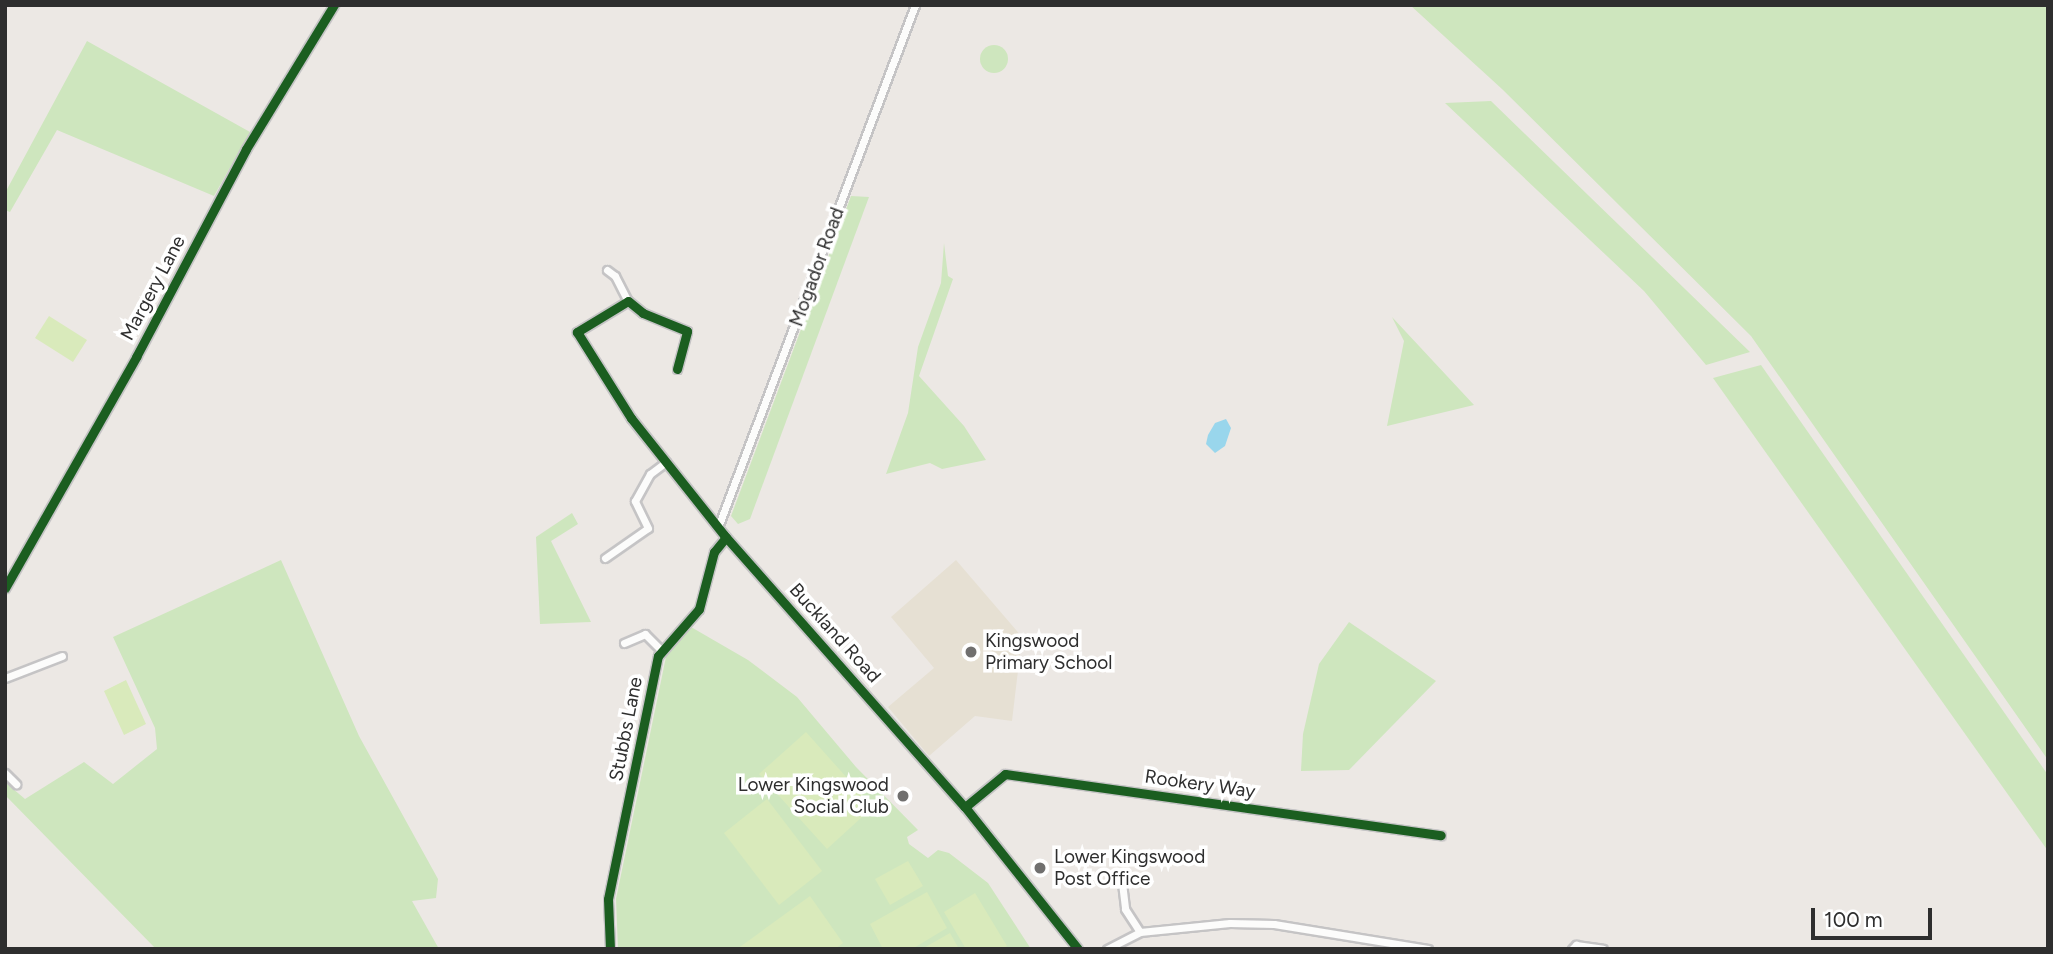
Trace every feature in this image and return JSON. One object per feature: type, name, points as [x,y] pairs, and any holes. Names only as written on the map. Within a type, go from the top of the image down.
[{"type":"street","name":"Margery Lane","points":[[5,588],[130,369],[246,149],[334,5]]},
{"type":"street","name":"Mogador Road","points":[[718,527],[915,5]]},
{"type":"street","points":[[607,270],[615,276],[628,301],[643,313],[687,331],[677,369]]},
{"type":"street","name":"Buckland Road","points":[[628,301],[577,332],[631,418],[726,537],[1041,897],[1078,949]]},
{"type":"street","points":[[605,558],[648,528],[635,501],[650,474],[666,461]]},
{"type":"street","points":[[624,643],[645,634],[661,650],[699,609],[714,552],[726,537]]},
{"type":"street","name":"Stubbs Lane","points":[[610,949],[611,879],[661,650]]},
{"type":"street","points":[[5,678],[62,656]]},
{"type":"street","points":[[5,773],[16,784]]},
{"type":"street","name":"Rookery Way","points":[[965,807],[1005,774],[1441,835]]},
{"type":"street","points":[[1122,883],[1125,909],[1140,932]]},
{"type":"street","points":[[1107,949],[1140,932],[1230,923],[1274,924],[1428,949]]},
{"type":"street","points":[[1572,949],[1576,945],[1603,949]]},
{"type":"shaded area","name":"Kingswood Primary School","points":[[956,560],[1022,637],[1012,721],[975,716],[929,756],[888,707],[934,668],[891,617]]},
{"type":"green space","points":[[1410,5],[2048,5],[2048,760],[1751,336],[1502,89]]},
{"type":"green space","points":[[87,41],[250,132],[214,196],[57,130],[10,212],[5,210],[5,193]]},
{"type":"green space","points":[[994,45],[1004,49],[1008,59],[1004,69],[994,73],[984,69],[980,59],[984,49]]},
{"type":"green space","points":[[1491,101],[1750,352],[1706,365],[1644,291],[1445,103]]},
{"type":"green space","points":[[851,196],[869,197],[750,519],[738,524],[731,516]]},
{"type":"green space","points":[[944,243],[948,276],[953,279],[919,376],[964,426],[986,460],[942,469],[930,463],[886,474],[908,413],[918,347],[941,283]]},
{"type":"green space","points":[[49,316],[87,340],[73,362],[35,338]]},
{"type":"green space","points":[[1392,317],[1474,405],[1387,426],[1404,341]]},
{"type":"green space","points":[[1761,365],[2048,775],[2048,851],[1713,378]]},
{"type":"green space","points":[[572,513],[578,524],[551,541],[591,622],[540,624],[536,537]]},
{"type":"green space","points":[[281,560],[359,736],[438,879],[436,898],[412,901],[439,949],[156,949],[5,795],[5,782],[25,799],[84,762],[113,784],[157,749],[155,728],[113,637]]},
{"type":"green space","points":[[1349,622],[1436,681],[1349,770],[1301,771],[1303,734],[1319,664]]},
{"type":"green space","points":[[691,627],[748,660],[797,697],[856,767],[918,830],[907,837],[909,844],[928,858],[938,850],[949,853],[988,883],[1031,949],[618,949],[616,899],[667,652]]},
{"type":"green space","points":[[126,680],[146,724],[124,735],[104,691]]},
{"type":"green space","points":[[806,732],[873,807],[827,849],[759,774]]},
{"type":"green space","points":[[767,799],[822,871],[779,905],[724,833]]},
{"type":"green space","points":[[908,861],[923,886],[890,905],[875,879]]},
{"type":"green space","points":[[927,892],[947,928],[912,949],[883,949],[870,924]]},
{"type":"green space","points":[[975,893],[1007,946],[1003,949],[966,949],[944,912]]},
{"type":"green space","points":[[810,896],[843,943],[835,949],[737,949]]},
{"type":"green space","points":[[950,933],[959,949],[922,949]]},
{"type":"water","points":[[1226,419],[1231,428],[1225,446],[1215,453],[1206,444],[1208,435],[1215,423]]},
{"type":"cycle path","points":[[5,588],[136,357],[246,149],[334,5]]},
{"type":"cycle path","points":[[677,369],[687,331],[643,313],[628,301],[577,332],[631,418],[724,535],[965,807],[1078,949]]},
{"type":"cycle path","points":[[610,949],[608,899],[658,656],[699,609],[714,552],[726,537]]},
{"type":"cycle path","points":[[965,807],[1005,774],[1441,835]]},
{"type":"place","name":"Kingswood Primary School","points":[[971,652]]},
{"type":"place","name":"Lower Kingswood Social Club","points":[[903,796]]},
{"type":"place","name":"Lower Kingswood Post Office","points":[[1040,868]]}]
